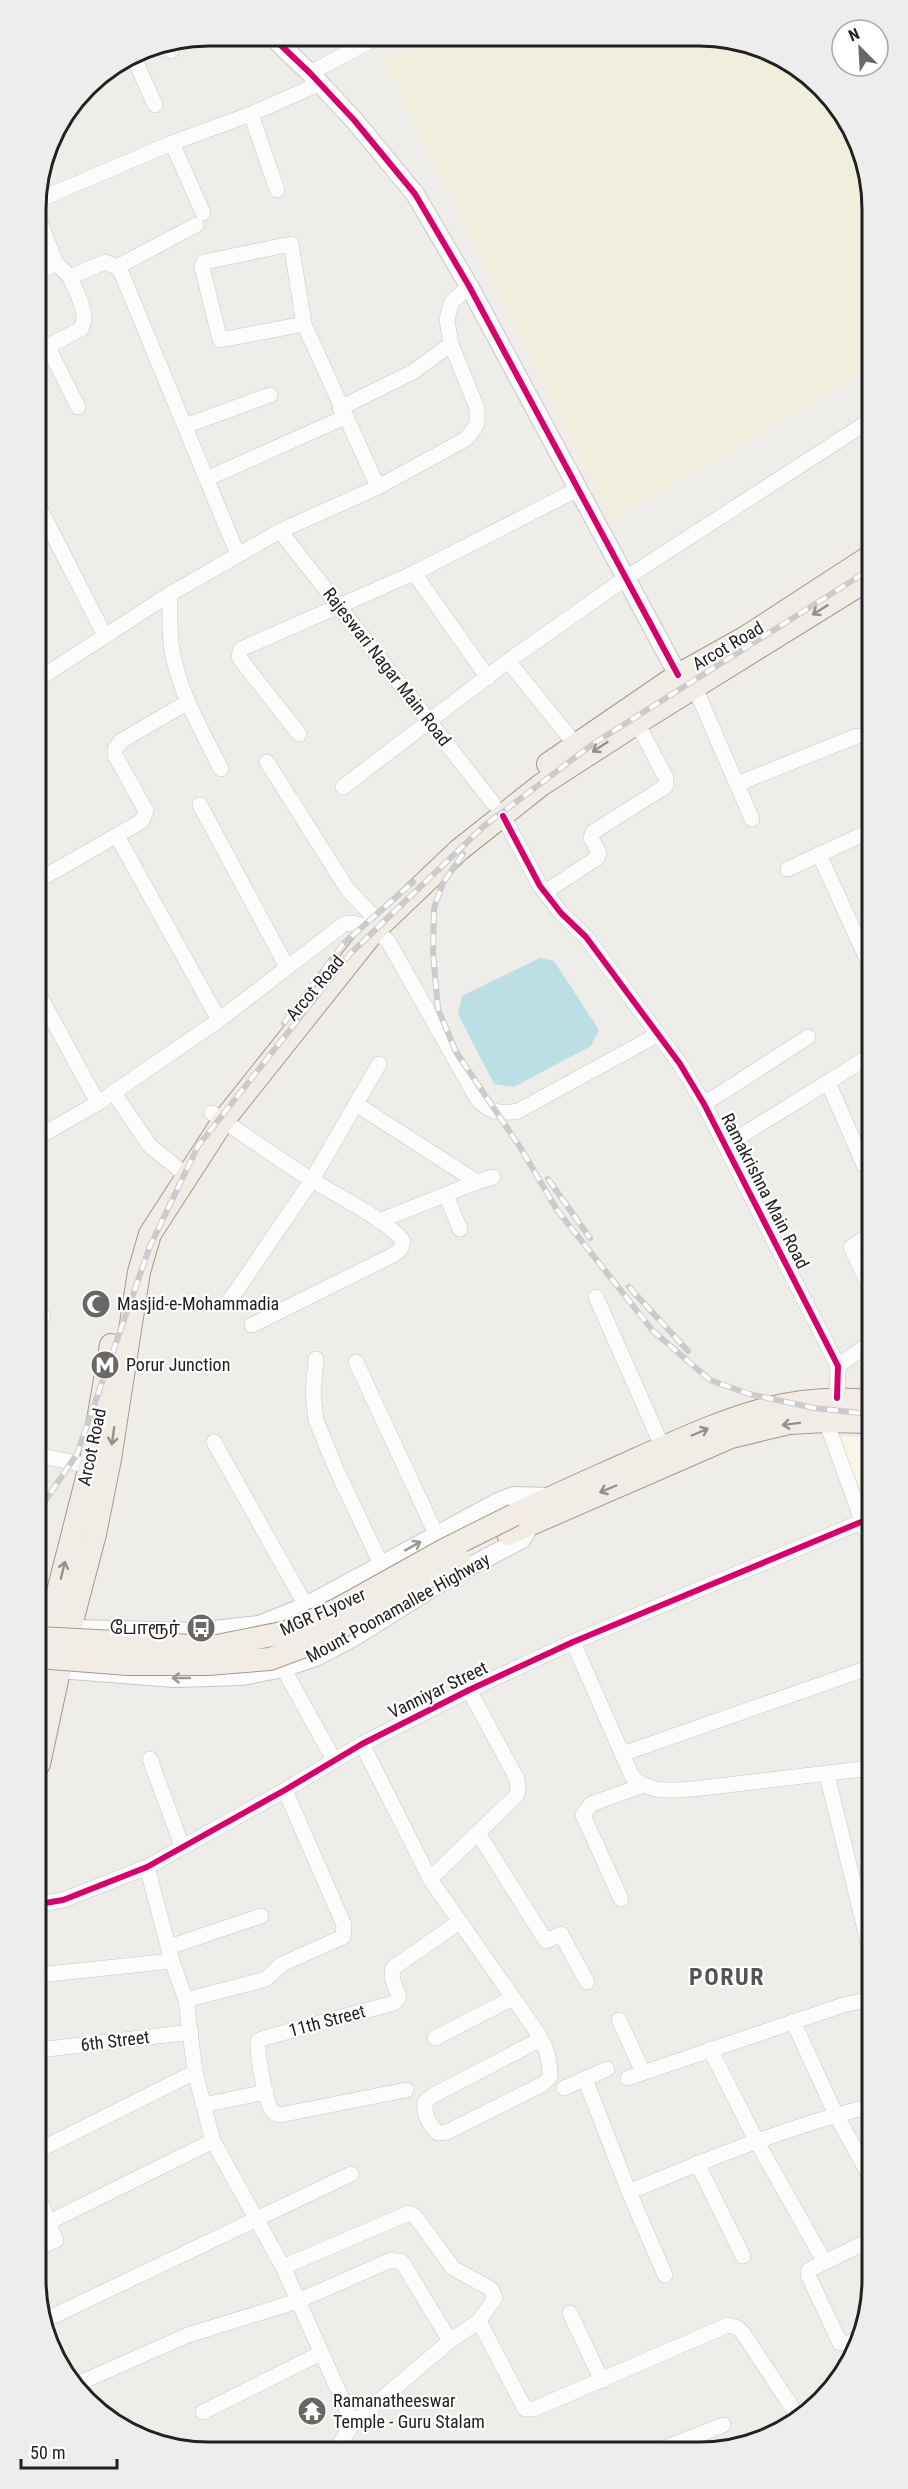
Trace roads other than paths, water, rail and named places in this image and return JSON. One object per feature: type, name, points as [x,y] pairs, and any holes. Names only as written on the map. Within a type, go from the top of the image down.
[{"type":"main road","name":"Arcot Road","points":[[498,809],[541,785],[637,723],[686,682],[746,638],[862,562]]},
{"type":"main road","name":"Arcot Road","points":[[49,1630],[90,1466],[118,1305],[138,1232],[217,1117],[337,970],[371,924],[459,850],[498,809],[575,744],[862,583]]},
{"type":"main road","name":"Arcot Road","points":[[49,1630],[95,1534],[110,1459],[139,1272],[150,1234],[180,1170]]},
{"type":"main road","name":"MGR FLyover","points":[[46,1658],[128,1664],[207,1665],[270,1659],[318,1641],[518,1524],[550,1497],[723,1422],[785,1403],[837,1398],[861,1400]]},
{"type":"main road","points":[[518,1524],[731,1437],[789,1424],[826,1421],[861,1422]]},
{"type":"main road","name":"MGR FLyover","points":[[49,1630],[212,1647],[287,1632],[338,1609],[444,1550],[518,1524]]},
{"type":"main road","points":[[46,1651],[49,1630]]},
{"type":"street","points":[[281,46],[354,120],[415,194],[469,286],[626,578],[686,682],[752,819]]},
{"type":"street","points":[[47,196],[172,143],[251,114],[315,78],[364,46]]},
{"type":"street","points":[[137,64],[155,105]]},
{"type":"street","points":[[251,114],[277,190]]},
{"type":"street","points":[[117,267],[199,219],[172,143]]},
{"type":"street","points":[[47,241],[56,263],[70,278],[84,313],[84,323],[81,329],[47,347]]},
{"type":"street","points":[[304,324],[220,340],[202,267],[204,262],[291,244],[304,324],[378,487]]},
{"type":"street","points":[[70,278],[105,262],[117,267],[238,555]]},
{"type":"street","points":[[47,268],[56,263]]},
{"type":"street","points":[[47,674],[170,594],[280,531],[378,487],[466,439],[477,424],[477,408],[451,344],[447,320],[449,308],[469,286]]},
{"type":"street","points":[[206,478],[343,413],[413,372],[451,344]]},
{"type":"street","points":[[47,358],[78,407]]},
{"type":"street","points":[[185,426],[270,395]]},
{"type":"street","points":[[343,787],[508,661],[626,578],[862,426]]},
{"type":"street","points":[[299,734],[241,660],[239,652],[245,647],[414,573],[578,489]]},
{"type":"street","points":[[47,522],[105,636]]},
{"type":"street","name":"Rajeswari Nagar Main Road","points":[[280,531],[498,809],[545,892]]},
{"type":"street","points":[[414,573],[488,678]]},
{"type":"street","points":[[170,594],[171,649],[188,702],[221,769]]},
{"type":"street","points":[[508,661],[575,744]]},
{"type":"street","points":[[47,875],[142,821],[146,811],[115,755],[118,743],[188,702]]},
{"type":"street","points":[[545,892],[597,858],[599,854],[591,838],[593,832],[666,786],[666,778],[637,723]]},
{"type":"street","points":[[737,784],[857,736]]},
{"type":"street","points":[[267,762],[348,890],[371,924],[388,941],[478,1100],[488,1110],[496,1113],[519,1111],[657,1035]]},
{"type":"street","points":[[200,805],[287,967]]},
{"type":"street","points":[[788,869],[862,835]]},
{"type":"street","points":[[117,836],[219,1020]]},
{"type":"street","points":[[819,854],[862,948]]},
{"type":"street","name":"Ramakrishna Main Road","points":[[545,892],[573,926],[586,937],[680,1064],[726,1145],[838,1366]]},
{"type":"street","points":[[47,1132],[114,1093],[219,1020],[346,923],[371,924]]},
{"type":"street","points":[[47,1009],[98,1103]]},
{"type":"street","points":[[704,1104],[808,1037]]},
{"type":"street","points":[[726,1145],[862,1061]]},
{"type":"street","points":[[230,1300],[312,1180],[379,1064]]},
{"type":"street","points":[[828,1082],[862,1159]]},
{"type":"street","points":[[114,1093],[150,1146],[180,1170]]},
{"type":"street","points":[[356,1104],[477,1182]]},
{"type":"street","points":[[217,1117],[312,1180],[380,1221],[401,1239],[403,1246],[400,1250],[252,1326]]},
{"type":"street","points":[[380,1221],[493,1177]]},
{"type":"street","points":[[446,1195],[460,1229]]},
{"type":"street","points":[[861,1271],[850,1247],[862,1240]]},
{"type":"street","points":[[596,1297],[663,1448]]},
{"type":"street","points":[[837,1398],[838,1366],[861,1349]]},
{"type":"street","points":[[316,1359],[313,1392],[316,1420],[336,1469],[381,1564]]},
{"type":"street","points":[[356,1362],[436,1533]]},
{"type":"street","points":[[826,1421],[861,1522]]},
{"type":"street","points":[[214,1442],[306,1606]]},
{"type":"street","points":[[46,1457],[90,1466]]},
{"type":"street","points":[[49,1630],[195,1632],[259,1625],[306,1606],[436,1533],[513,1496],[550,1497]]},
{"type":"street","name":"Vanniyar Street","points":[[46,1903],[63,1900],[147,1867],[362,1744],[470,1690],[573,1642],[861,1522]]},
{"type":"street","name":"Mount Poonamallee Highway","points":[[46,1669],[174,1678],[242,1676],[283,1668],[316,1657],[352,1638],[443,1581],[522,1539],[518,1524]]},
{"type":"street","points":[[147,1676],[150,1631]]},
{"type":"street","points":[[573,1642],[632,1776],[641,1786]]},
{"type":"street","points":[[283,1668],[334,1760]]},
{"type":"street","points":[[622,1754],[861,1670]]},
{"type":"street","points":[[430,1879],[516,1796],[519,1785],[470,1690]]},
{"type":"street","points":[[362,1744],[430,1879],[541,2039],[550,2061],[550,2077],[543,2084],[447,2132],[438,2133],[432,2127],[424,2110],[425,2102],[432,2096],[541,2039]]},
{"type":"street","points":[[150,1759],[182,1846]]},
{"type":"street","points":[[621,1899],[584,1815],[591,1804],[641,1786],[664,1791],[693,1789],[861,1770]]},
{"type":"street","points":[[827,1775],[861,1914]]},
{"type":"street","points":[[186,2000],[266,1979],[282,1964],[343,1937],[344,1925],[285,1790]]},
{"type":"street","points":[[478,1833],[546,1941],[561,1934],[587,1982]]},
{"type":"street","points":[[147,1867],[170,1954],[186,2000],[195,2072],[213,2140],[283,2267],[353,2423]]},
{"type":"street","points":[[46,1974],[170,1954],[261,1916]]},
{"type":"street","name":"11th Street","points":[[266,2092],[258,2041],[264,2037],[394,2003],[399,1997],[392,1978],[393,1968],[459,1922]]},
{"type":"street","points":[[435,2038],[513,1998]]},
{"type":"street","points":[[628,2078],[793,2021],[861,2001]]},
{"type":"street","points":[[619,2019],[644,2072]]},
{"type":"street","points":[[793,2021],[836,2115],[861,2159]]},
{"type":"street","name":"6th Street","points":[[46,2049],[191,2032]]},
{"type":"street","points":[[710,2049],[757,2142],[824,2261]]},
{"type":"street","points":[[564,2088],[607,2069]]},
{"type":"street","points":[[46,2146],[195,2072]]},
{"type":"street","points":[[585,2079],[629,2192],[665,2275]]},
{"type":"street","points":[[203,2106],[266,2092],[271,2110],[280,2115],[406,2090]]},
{"type":"street","points":[[629,2192],[697,2163],[861,2109]]},
{"type":"street","points":[[49,2222],[213,2140]]},
{"type":"street","points":[[697,2163],[743,2256]]},
{"type":"street","points":[[51,2317],[351,2174]]},
{"type":"street","points":[[283,2267],[402,2215],[413,2214],[453,2268],[493,2291],[495,2298],[479,2321],[450,2342],[353,2423],[341,2442]]},
{"type":"street","points":[[46,2215],[56,2240],[46,2244]]},
{"type":"street","points":[[849,2342],[843,2344],[836,2338],[808,2275],[809,2270],[824,2261],[861,2244]]},
{"type":"street","points":[[83,2381],[188,2335],[298,2301],[391,2260],[402,2262],[450,2342]]},
{"type":"street","points":[[570,2313],[602,2381]]},
{"type":"street","points":[[479,2321],[525,2409],[534,2409],[602,2381],[728,2325],[734,2326],[743,2333],[795,2411]]},
{"type":"street","points":[[203,2412],[321,2353]]},
{"type":"street","points":[[680,2442],[723,2425]]},
{"type":"water","points":[[540,958],[554,961],[599,1030],[591,1046],[514,1087],[494,1084],[458,1014],[462,996]]},
{"type":"railway","points":[[46,1499],[77,1454],[150,1246],[198,1146],[350,954],[484,826],[593,744],[862,575]]},
{"type":"railway","points":[[463,854],[443,883],[434,908],[433,954],[438,1009],[456,1052],[520,1147],[557,1210],[653,1331],[710,1380],[749,1394],[814,1408],[861,1413]]},
{"type":"railway","points":[[284,1023],[343,944],[413,882]]},
{"type":"railway","points":[[548,1179],[590,1238]]},
{"type":"railway","points":[[629,1287],[688,1351]]},
{"type":"place","name":"Masjid-e-Mohammadia","points":[[96,1304]]},
{"type":"place","name":"Porur Junction","points":[[105,1365]]},
{"type":"place","name":"போரூர்","points":[[201,1628]]},
{"type":"place","name":"Ramanatheeswar Temple - Guru Stalam","points":[[312,2411]]},
{"type":"district","name":"PORUR","points":[[727,1977]]}]
